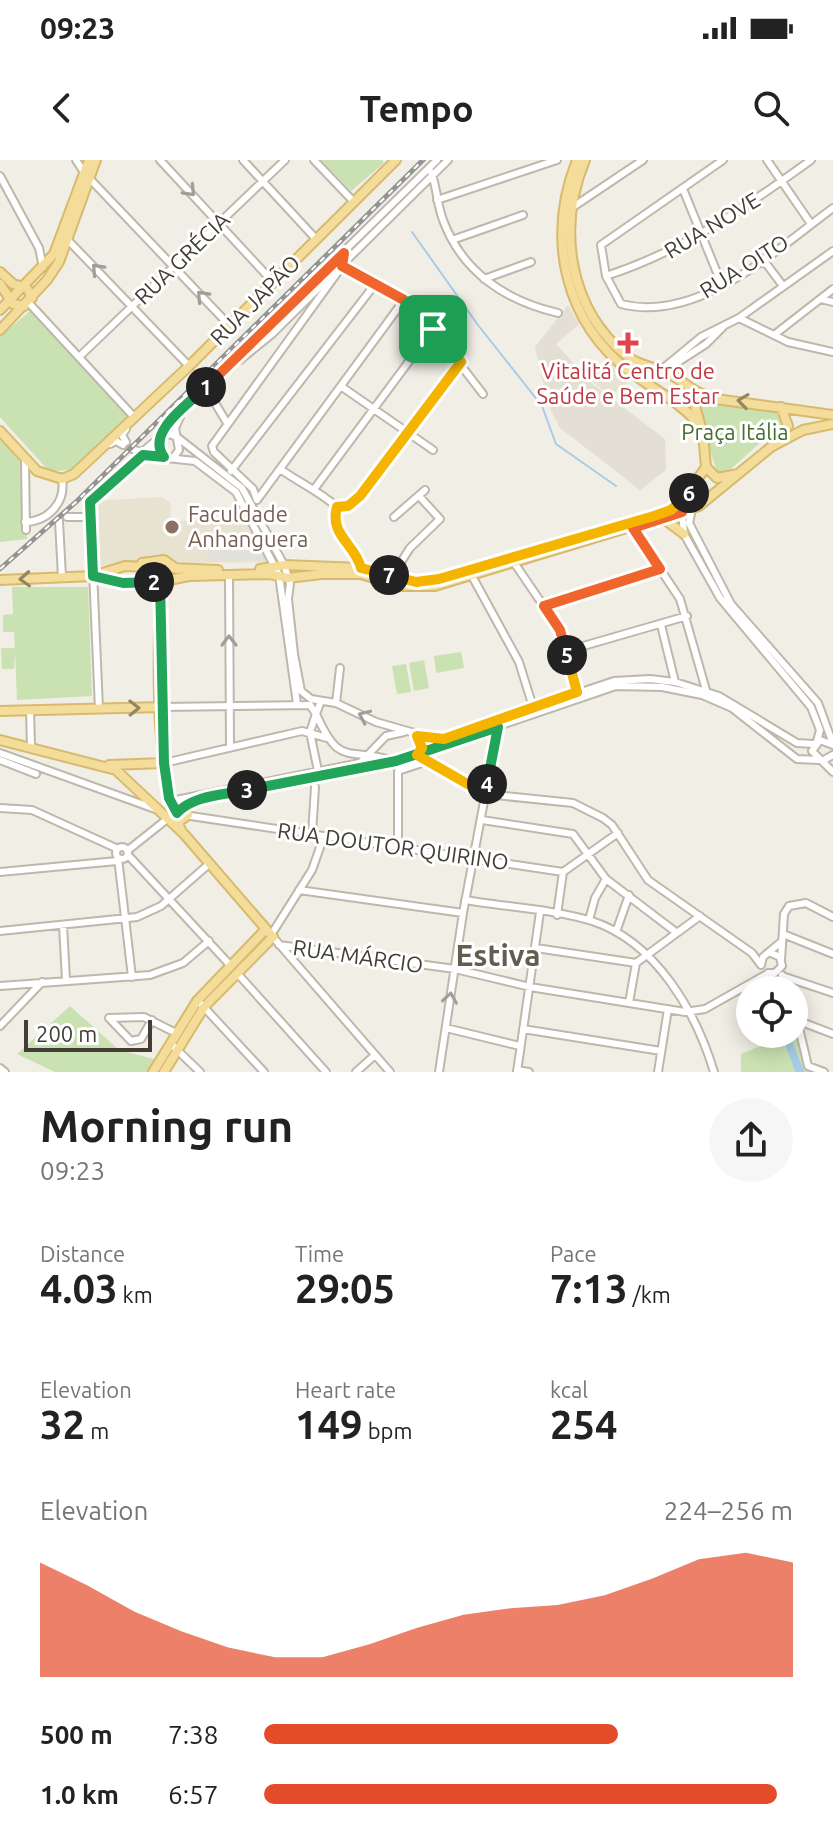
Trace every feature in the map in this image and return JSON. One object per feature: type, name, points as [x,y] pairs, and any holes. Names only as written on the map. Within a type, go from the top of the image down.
[{"type":"main road","points":[[87,176],[89,160]]},
{"type":"main road","points":[[0,330],[28,302],[59,262],[87,176],[96,160]]},
{"type":"main road","name":"RUA JAPÃO","points":[[62,479],[94,456],[189,366],[396,160]]},
{"type":"main road","points":[[577,160],[570,178],[562,226],[563,261],[569,288],[590,330],[624,366],[697,422]]},
{"type":"main road","points":[[585,160],[570,209],[573,266],[593,317],[626,355],[674,376],[708,396],[833,415]]},
{"type":"main road","points":[[0,310],[43,267],[65,237]]},
{"type":"main road","points":[[0,272],[30,291],[28,302]]},
{"type":"main road","points":[[0,284],[16,306],[28,302]]},
{"type":"main road","points":[[658,390],[655,374],[661,370]]},
{"type":"main road","points":[[658,390],[672,389],[674,376]]},
{"type":"main road","points":[[682,512],[706,467],[703,434],[697,422],[694,403],[708,396]]},
{"type":"main road","points":[[771,447],[788,426],[781,406]]},
{"type":"main road","points":[[93,576],[125,566],[283,573],[301,577],[361,574],[420,589],[515,564],[692,509],[709,501],[771,447],[803,430],[833,424]]},
{"type":"main road","points":[[2,436],[37,471],[62,479]]},
{"type":"main road","points":[[706,467],[717,478],[738,474]]},
{"type":"main road","points":[[0,580],[93,576],[123,583],[149,584],[160,580],[283,573],[300,566],[361,568],[416,582],[439,579],[654,516],[680,504],[697,485]]},
{"type":"main road","points":[[664,519],[684,534]]},
{"type":"main road","points":[[137,566],[164,560],[178,570]]},
{"type":"main road","points":[[123,583],[120,576],[125,566]]},
{"type":"main road","points":[[300,566],[301,577]]},
{"type":"main road","points":[[152,567],[160,580],[164,763],[171,816]]},
{"type":"main road","points":[[0,711],[162,707]]},
{"type":"main road","points":[[0,740],[106,765],[164,763]]},
{"type":"main road","points":[[130,780],[127,771],[133,764]]},
{"type":"main road","points":[[106,765],[130,780],[171,816],[272,937]]},
{"type":"main road","points":[[171,816],[190,816]]},
{"type":"main road","points":[[164,1072],[175,1046],[176,1033],[230,965],[272,937]]},
{"type":"main road","points":[[153,1072],[175,1046],[201,1004],[272,937]]},
{"type":"street","points":[[76,160],[87,176],[230,326]]},
{"type":"street","points":[[160,160],[273,282]]},
{"type":"street","points":[[243,160],[316,239]]},
{"type":"street","name":"RUA GRÉCIA","points":[[79,357],[285,160]]},
{"type":"street","points":[[314,160],[353,201]]},
{"type":"street","points":[[437,160],[430,172],[452,240],[484,279],[514,299],[558,313]]},
{"type":"street","points":[[173,458],[179,450],[175,424],[182,415],[430,172],[448,160]]},
{"type":"street","points":[[437,200],[557,160]]},
{"type":"street","points":[[570,209],[643,160]]},
{"type":"street","points":[[606,276],[601,251],[603,242],[723,160]]},
{"type":"street","points":[[767,160],[811,224]]},
{"type":"street","name":"RUA NOVE","points":[[606,276],[653,260],[702,235],[811,160]]},
{"type":"street","points":[[0,176],[39,248],[43,267]]},
{"type":"street","points":[[683,189],[722,285]]},
{"type":"street","points":[[0,192],[9,197]]},
{"type":"street","name":"RUA OITO","points":[[606,276],[616,299],[631,306],[676,302],[722,285],[833,208]]},
{"type":"street","points":[[452,240],[523,215]]},
{"type":"street","points":[[65,237],[189,366]]},
{"type":"street","points":[[39,248],[54,254]]},
{"type":"street","points":[[661,370],[701,337],[742,316],[833,251]]},
{"type":"street","points":[[259,526],[255,509],[212,450],[227,423],[334,281],[347,255]]},
{"type":"street","points":[[347,255],[354,270]]},
{"type":"street","points":[[764,257],[785,285]]},
{"type":"street","points":[[484,279],[531,262]]},
{"type":"street","points":[[342,266],[404,300],[461,362],[483,394]]},
{"type":"street","points":[[164,457],[159,438],[166,426],[342,266]]},
{"type":"street","points":[[230,472],[376,283]]},
{"type":"street","points":[[774,335],[833,290]]},
{"type":"street","points":[[821,299],[833,302]]},
{"type":"street","points":[[255,509],[264,489],[404,300]]},
{"type":"street","points":[[28,302],[134,417]]},
{"type":"street","points":[[742,316],[752,327],[788,342],[833,352]]},
{"type":"street","points":[[674,376],[672,368],[675,364],[706,344],[726,324]]},
{"type":"street","points":[[315,488],[433,329]]},
{"type":"street","points":[[280,469],[304,485],[315,488],[337,507],[348,506],[360,496],[461,362]]},
{"type":"street","points":[[342,387],[433,450]]},
{"type":"street","points":[[207,389],[227,423]]},
{"type":"street","points":[[94,456],[116,441],[125,444],[123,432],[147,405]]},
{"type":"street","points":[[257,500],[253,489],[177,437],[169,434],[142,452],[131,450],[143,455],[195,461],[234,490],[259,526],[283,573],[303,698],[298,704]]},
{"type":"street","points":[[99,709],[91,501],[143,455]]},
{"type":"street","points":[[25,460],[26,530]]},
{"type":"street","points":[[25,483],[37,471]]},
{"type":"street","points":[[25,522],[39,521],[54,509],[62,496],[62,479]]},
{"type":"street","points":[[253,489],[264,489]]},
{"type":"street","points":[[394,517],[425,490]]},
{"type":"street","points":[[392,576],[410,548],[440,519],[419,496]]},
{"type":"street","points":[[337,507],[337,531],[361,568]]},
{"type":"street","points":[[247,511],[255,509]]},
{"type":"street","points":[[692,509],[689,523],[731,604],[818,703],[833,745]]},
{"type":"street","points":[[682,512],[684,534],[734,620],[811,707],[820,730],[813,755],[833,772]]},
{"type":"street","points":[[67,517],[91,517]]},
{"type":"street","points":[[59,521],[62,577]]},
{"type":"street","points":[[633,528],[680,599],[706,690]]},
{"type":"street","points":[[692,545],[699,541]]},
{"type":"street","points":[[515,564],[560,630],[577,692]]},
{"type":"street","points":[[544,606],[660,569]]},
{"type":"street","points":[[283,573],[298,704]]},
{"type":"street","points":[[229,575],[230,747]]},
{"type":"street","points":[[472,576],[519,662],[533,707]]},
{"type":"street","points":[[566,651],[687,616]]},
{"type":"street","points":[[661,625],[675,682]]},
{"type":"street","points":[[336,703],[340,668]]},
{"type":"street","points":[[301,691],[311,699],[336,703],[417,736],[444,739],[577,692],[631,679],[675,682],[706,690],[732,702],[797,743],[816,743],[824,739],[833,745]]},
{"type":"street","points":[[0,872],[124,859],[186,804],[417,755],[600,689],[662,687],[685,690],[732,708],[797,759],[821,761],[833,755]]},
{"type":"street","points":[[318,771],[310,732],[321,701]]},
{"type":"street","points":[[162,707],[310,705],[327,738],[341,752],[373,753],[392,760]]},
{"type":"street","points":[[30,710],[31,747]]},
{"type":"street","points":[[439,1072],[465,900],[498,727]]},
{"type":"street","points":[[164,763],[310,732],[327,738]]},
{"type":"street","points":[[171,801],[360,763],[391,734],[408,732]]},
{"type":"street","points":[[417,736],[422,748],[417,755]]},
{"type":"street","points":[[383,740],[381,751],[392,760]]},
{"type":"street","points":[[0,753],[171,816]]},
{"type":"street","points":[[417,755],[431,760],[485,794],[573,803],[603,818],[618,833],[637,869],[648,880],[752,953],[769,973]]},
{"type":"street","points":[[0,760],[36,774]]},
{"type":"street","points":[[398,846],[398,771],[431,760]]},
{"type":"street","points":[[312,834],[315,787]]},
{"type":"street","points":[[139,805],[146,795]]},
{"type":"street","points":[[186,804],[185,810],[190,816]]},
{"type":"street","points":[[0,808],[32,810],[128,853],[230,965]]},
{"type":"street","name":"RUA DOUTOR QUIRINO","points":[[190,816],[563,872]]},
{"type":"street","points":[[482,820],[573,834],[606,879],[677,933]]},
{"type":"street","points":[[557,915],[563,872],[618,833]]},
{"type":"street","points":[[324,836],[319,856],[272,937],[390,1072]]},
{"type":"street","points":[[118,849],[132,977]]},
{"type":"street","points":[[0,931],[124,919],[145,914],[209,864]]},
{"type":"street","points":[[589,920],[595,898],[606,879]]},
{"type":"street","points":[[299,890],[463,913]]},
{"type":"street","points":[[616,932],[629,895]]},
{"type":"street","points":[[465,900],[589,920],[616,932],[649,958],[691,1013],[714,1072]]},
{"type":"street","points":[[784,976],[781,960],[784,914],[796,903],[815,906],[833,917]]},
{"type":"street","points":[[529,1072],[517,1071],[540,912]]},
{"type":"street","points":[[536,948],[636,963],[649,958],[700,916]]},
{"type":"street","points":[[63,925],[66,980]]},
{"type":"street","name":"RUA MÁRCIO","points":[[272,937],[455,969],[530,987],[691,1013]]},
{"type":"street","points":[[755,976],[783,937]]},
{"type":"street","points":[[783,937],[833,954]]},
{"type":"street","points":[[0,986],[132,977],[168,970],[209,941]]},
{"type":"street","points":[[752,953],[770,953],[781,960]]},
{"type":"street","points":[[629,1003],[636,963]]},
{"type":"street","points":[[761,976],[782,972],[790,976]]},
{"type":"street","points":[[237,973],[326,1072]]},
{"type":"street","points":[[0,1026],[42,982]]},
{"type":"street","points":[[27,983],[32,992]]},
{"type":"street","points":[[808,984],[833,993]]},
{"type":"street","points":[[691,1013],[705,1009],[736,990]]},
{"type":"street","points":[[201,1004],[264,1072]]},
{"type":"street","points":[[658,1072],[668,1009]]},
{"type":"street","points":[[152,1020],[141,1039],[131,1041],[109,1018],[144,1017],[152,1020],[176,1033]]},
{"type":"street","points":[[808,1024],[833,1034]]},
{"type":"street","points":[[446,1028],[520,1046]]},
{"type":"street","points":[[523,1029],[661,1051]]},
{"type":"street","points":[[175,1046],[200,1072]]},
{"type":"street","points":[[804,1048],[808,1066],[824,1072]]},
{"type":"street","points":[[356,1072],[375,1055]]},
{"type":"street","points":[[0,1068],[5,1072]]},
{"type":"shaded area","points":[[568,305],[579,324],[556,344],[591,383],[665,439],[666,470],[640,490],[559,427],[548,403],[535,347]]},
{"type":"shaded area","points":[[612,358],[634,378],[610,396],[591,380]]},
{"type":"shaded area","name":"Faculdade Anhanguera","points":[[162,497],[171,504],[170,521],[247,520],[268,562],[180,563],[171,557],[150,555],[136,563],[114,563],[96,568],[92,501]]},
{"type":"shaded area","points":[[209,550],[264,553],[267,559],[209,560]]},
{"type":"green space","points":[[321,160],[382,160],[384,163],[351,191]]},
{"type":"green space","points":[[32,309],[130,415],[94,454],[73,468],[61,471],[48,470],[0,417],[0,337]]},
{"type":"green space","name":"Praça Itália","points":[[700,400],[776,410],[781,424],[732,468],[719,474],[707,438]]},
{"type":"green space","points":[[0,439],[22,461],[27,539],[0,542]]},
{"type":"green space","points":[[12,587],[88,587],[92,696],[17,700],[15,651],[14,669],[2,669],[1,648],[15,648],[14,632],[3,632],[3,615],[13,614]]},
{"type":"green space","points":[[461,652],[464,668],[436,673],[434,656]]},
{"type":"green space","points":[[424,660],[429,688],[414,691],[409,663]]},
{"type":"green space","points":[[406,664],[411,692],[397,694],[392,666]]},
{"type":"green space","points":[[70,1006],[119,1050],[158,1060],[149,1072],[55,1072],[17,1054]]},
{"type":"green space","points":[[756,1048],[802,1048],[807,1067],[812,1072],[741,1072],[741,1054]]},
{"type":"waterway","points":[[412,232],[478,325],[542,406],[556,444],[616,486]]},
{"type":"waterway","points":[[791,1048],[800,1072]]},
{"type":"tunnel","points":[[123,445],[129,451]]},
{"type":"railway","points":[[0,569],[77,501],[423,160]]},
{"type":"place","name":"Vitalitá Centro de Saúde e Bem Estar","points":[[628,343]]},
{"type":"place","name":"Faculdade Anhanguera","points":[[172,527]]},
{"type":"district","name":"Estiva","points":[[498,956]]},
{"type":"route","points":[[433,329],[404,300],[347,266],[342,266],[344,253],[166,426],[158,442],[164,457],[143,455],[91,501],[93,576],[117,583],[149,584],[160,580],[164,763],[169,798],[177,813],[186,804],[198,800],[396,761],[417,755],[428,752],[498,727],[485,794],[431,760],[417,755],[422,748],[417,736],[444,739],[577,692],[560,630],[544,606],[660,569],[633,528],[682,512],[697,485],[671,510],[427,582],[361,568],[358,558],[337,531],[337,507],[348,506],[360,496],[461,362],[433,329]]}]
